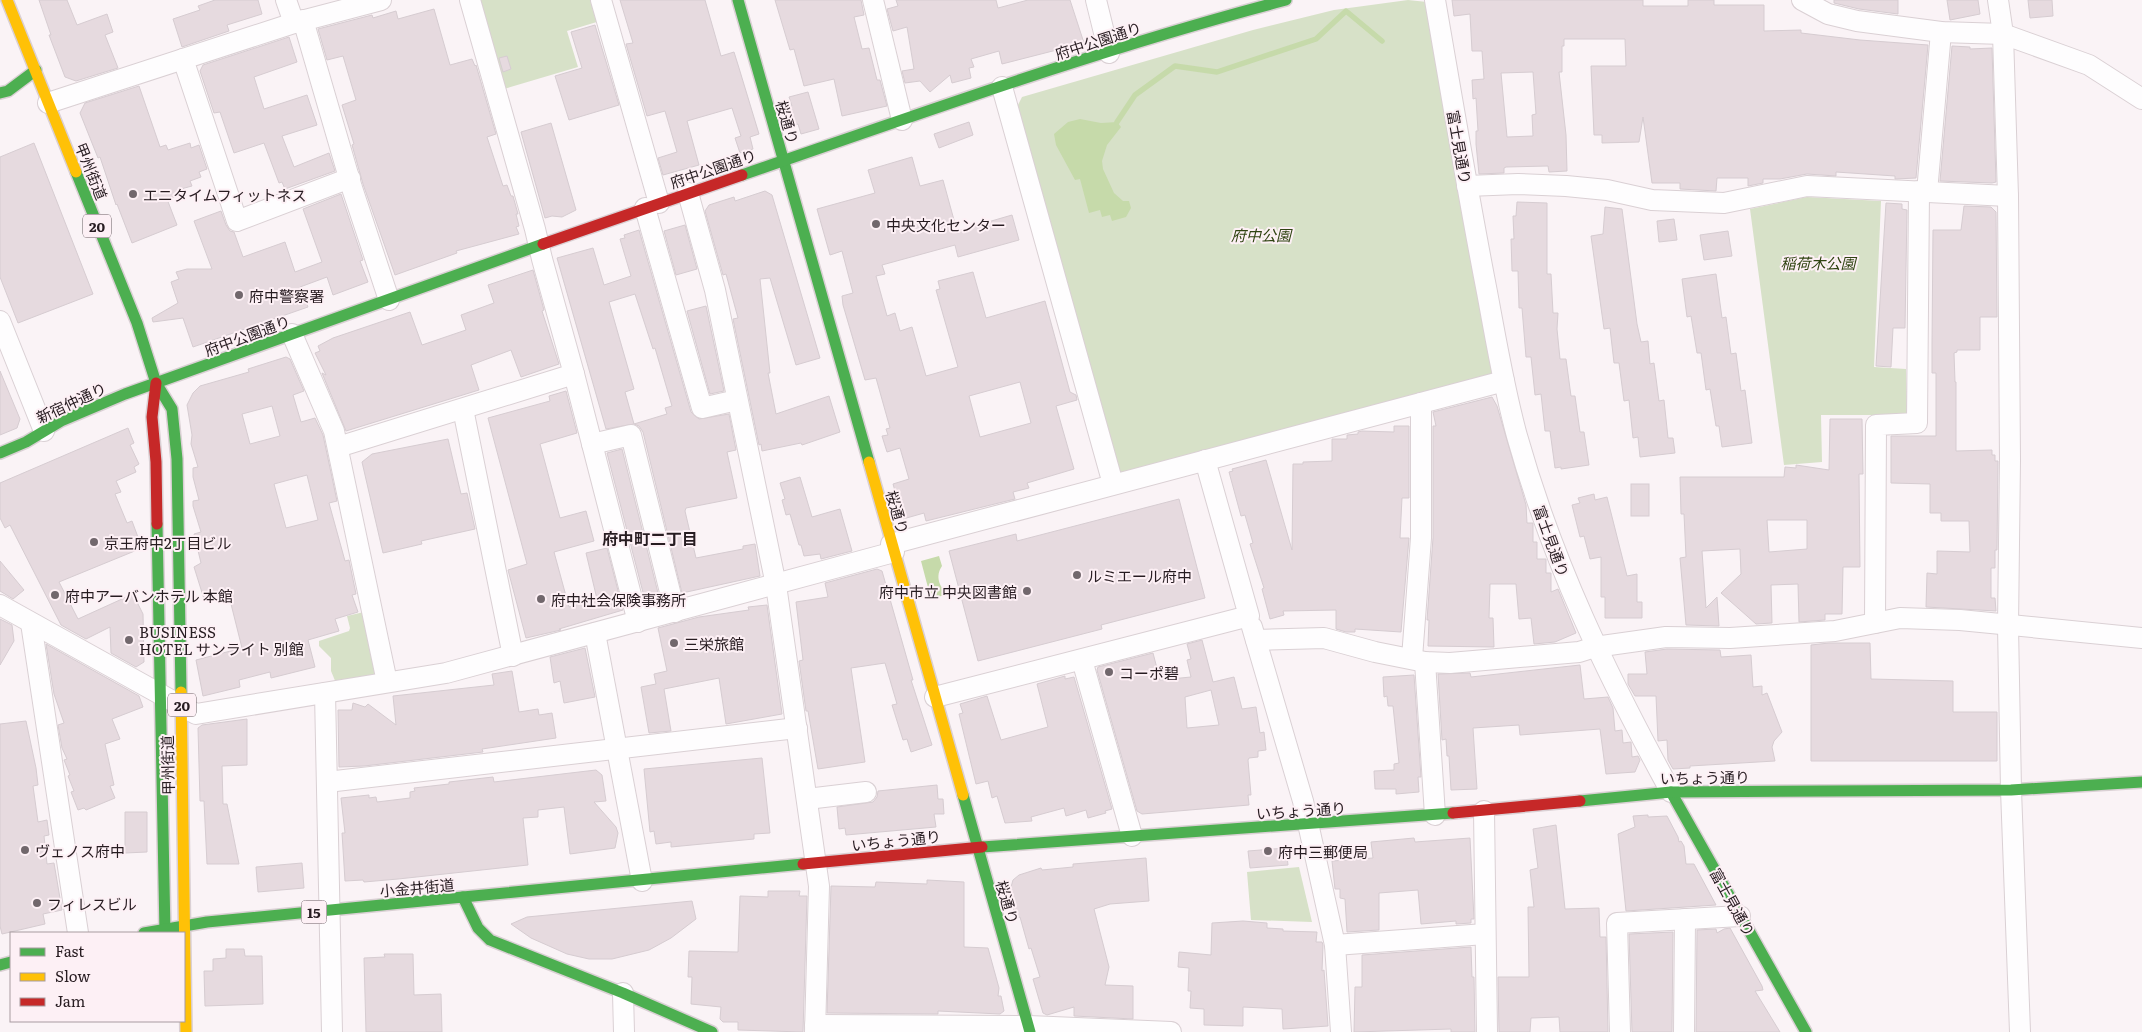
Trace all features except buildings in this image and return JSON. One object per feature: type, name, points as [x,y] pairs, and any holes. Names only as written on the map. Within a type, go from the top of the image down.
[{"type":"main road","name":"甲州街道","points":[[7,0],[137,323],[156,383],[172,409],[175,435],[182,707],[186,1032]]},
{"type":"main road","name":"桜通り","points":[[738,0],[1029,1029]]},
{"type":"main road","name":"府中公園通り","points":[[156,383],[652,205],[902,120],[1109,53],[1233,7],[1286,0]]},
{"type":"main road","points":[[10,74],[36,70]]},
{"type":"main road","points":[[0,93],[8,91],[36,70]]},
{"type":"main road","name":"甲州街道","points":[[156,383],[152,417],[156,462],[165,931]]},
{"type":"main road","name":"新宿仲通り","points":[[0,453],[26,442],[61,421],[156,383]]},
{"type":"main road","name":"いちょう通り","points":[[462,897],[977,847],[1435,815],[1671,792],[2011,790],[2142,782]]},
{"type":"main road","name":"富士見通り","points":[[1671,792],[1806,1032]]},
{"type":"main road","name":"小金井街道","points":[[165,931],[185,926],[462,897],[478,928],[490,940],[623,993],[712,1032]]},
{"type":"street","points":[[286,0],[298,21],[389,300]]},
{"type":"street","points":[[48,104],[298,21],[381,0]]},
{"type":"street","points":[[470,0],[536,229],[538,246],[574,374],[638,622]]},
{"type":"street","points":[[602,0],[702,408],[737,400]]},
{"type":"street","points":[[873,0],[902,120]]},
{"type":"street","points":[[1096,0],[1109,53]]},
{"type":"street","name":"富士見通り","points":[[1435,0],[1467,186],[1504,381],[1517,436],[1554,550],[1595,648],[1623,705],[1671,792]]},
{"type":"street","points":[[1802,0],[1828,14],[1857,21],[1941,32],[2003,34],[2089,65],[2142,99]]},
{"type":"street","points":[[1998,0],[2003,34],[2008,196],[2010,460],[2008,626],[2011,790],[2020,1032]]},
{"type":"street","points":[[1875,623],[1876,425],[1917,423],[1923,192],[1941,32]]},
{"type":"street","points":[[183,59],[237,221],[350,178]]},
{"type":"street","points":[[1002,87],[1114,484]]},
{"type":"street","points":[[1467,186],[1518,184],[1566,186],[1608,190],[1652,200],[1724,203],[1807,186],[2008,196]]},
{"type":"street","points":[[688,193],[715,290],[776,585],[819,886],[815,1028],[1172,1032]]},
{"type":"street","points":[[0,322],[44,431]]},
{"type":"street","points":[[292,334],[334,431],[387,682]]},
{"type":"street","points":[[338,447],[574,374]]},
{"type":"street","points":[[0,605],[196,714],[446,672],[513,656],[776,585],[893,548],[1114,484],[1504,381]]},
{"type":"street","points":[[1421,403],[1421,538],[1418,660],[1435,815]]},
{"type":"street","points":[[463,409],[513,656]]},
{"type":"street","points":[[592,444],[631,434],[675,612]]},
{"type":"street","points":[[1205,460],[1300,791],[1335,945],[1341,1032]]},
{"type":"street","points":[[935,698],[1249,616]]},
{"type":"street","points":[[1256,640],[1324,638],[1375,652],[1418,660],[1450,663],[1579,652],[1666,637],[1730,638],[1835,631],[1900,618],[1960,620],[2142,638]]},
{"type":"street","points":[[31,622],[78,932]]},
{"type":"street","points":[[595,633],[642,881]]},
{"type":"street","points":[[1082,660],[1132,836]]},
{"type":"street","points":[[325,693],[332,1032]]},
{"type":"street","points":[[327,782],[797,728]]},
{"type":"street","points":[[808,799],[866,792]]},
{"type":"street","points":[[1484,811],[1487,1032]]},
{"type":"street","points":[[1620,1032],[1617,923],[1740,916]]},
{"type":"street","points":[[1684,1032],[1685,919]]},
{"type":"street","points":[[1335,945],[1485,934]]},
{"type":"street","points":[[623,993],[624,1032]]},
{"type":"green space","points":[[478,0],[594,0],[600,21],[567,31],[578,67],[504,89]]},
{"type":"green space","name":"府中公園","points":[[1408,0],[1427,2],[1493,370],[1488,378],[1124,474],[1118,472],[1016,109],[1022,97],[1253,30],[1334,10]]},
{"type":"green space","name":"稲荷木公園","points":[[1807,197],[1881,201],[1874,367],[1906,369],[1907,415],[1821,415],[1822,462],[1784,465],[1750,209]]},
{"type":"green space","points":[[364,612],[375,674],[336,683],[331,671],[331,658],[319,646],[319,641],[349,631],[347,616]]},
{"type":"green space","points":[[1299,867],[1312,922],[1251,920],[1247,872]]},
{"type":"shaded area","points":[[1080,119],[1101,123],[1117,122],[1121,127],[1107,145],[1102,161],[1103,169],[1114,193],[1123,201],[1129,201],[1131,208],[1126,217],[1112,221],[1110,215],[1102,217],[1100,210],[1089,213],[1080,179],[1075,180],[1056,145],[1054,134],[1068,122]]},
{"type":"shaded area","points":[[939,556],[942,566],[938,577],[942,588],[948,594],[931,599],[921,561]]},
{"type":"waterway","points":[[1117,122],[1135,95],[1175,66],[1217,72],[1316,39],[1346,11],[1382,41]]},
{"type":"traffic: fast","points":[[738,0],[869,462]]},
{"type":"traffic: fast","points":[[742,175],[1080,60],[1286,0]]},
{"type":"traffic: fast","points":[[0,93],[8,91],[36,70]]},
{"type":"traffic: fast","points":[[76,172],[137,323],[156,383],[172,409],[177,459],[181,692]]},
{"type":"traffic: fast","points":[[0,453],[26,442],[61,421],[125,394],[543,244]]},
{"type":"traffic: fast","points":[[157,524],[165,932]]},
{"type":"traffic: fast","points":[[1580,801],[1671,792],[2011,790],[2142,782]]},
{"type":"traffic: fast","points":[[1671,792],[1806,1032]]},
{"type":"traffic: fast","points":[[963,795],[1030,1032]]},
{"type":"traffic: fast","points":[[982,847],[1453,813]]},
{"type":"traffic: fast","points":[[463,897],[803,864]]},
{"type":"traffic: fast","points":[[150,932],[207,922],[463,897],[478,928],[490,940],[623,993],[712,1032]]},
{"type":"traffic: fast","points":[[0,965],[10,962]]},
{"type":"traffic: slow","points":[[7,0],[76,172]]},
{"type":"traffic: slow","points":[[869,462],[963,795]]},
{"type":"traffic: slow","points":[[181,692],[185,932]]},
{"type":"traffic: slow","points":[[185,964],[186,1032]]},
{"type":"traffic: jam","points":[[543,244],[742,175]]},
{"type":"traffic: jam","points":[[156,383],[152,417],[156,462],[157,524]]},
{"type":"traffic: jam","points":[[1453,813],[1580,801]]},
{"type":"traffic: jam","points":[[803,864],[982,847]]},
{"type":"place","name":"エニタイムフィットネス","points":[[133,194]]},
{"type":"place","name":"中央文化センター","points":[[876,224]]},
{"type":"place","name":"府中警察署","points":[[239,295]]},
{"type":"place","name":"京王府中2丁目ビル","points":[[94,542]]},
{"type":"place","name":"ルミエール府中","points":[[1077,575]]},
{"type":"place","name":"府中市立 中央図書館","points":[[1027,591]]},
{"type":"place","name":"府中アーバンホテル 本館","points":[[55,595]]},
{"type":"place","name":"府中社会保険事務所","points":[[541,599]]},
{"type":"place","name":"BUSINESS HOTEL サンライト 別館","points":[[129,640]]},
{"type":"place","name":"三栄旅館","points":[[674,643]]},
{"type":"place","name":"コーポ碧","points":[[1109,672]]},
{"type":"place","name":"ヴェノス府中","points":[[25,850]]},
{"type":"place","name":"府中三郵便局","points":[[1268,851]]},
{"type":"place","name":"フィレスビル","points":[[37,903]]},
{"type":"district","name":"府中町二丁目","points":[[650,538]]}]
